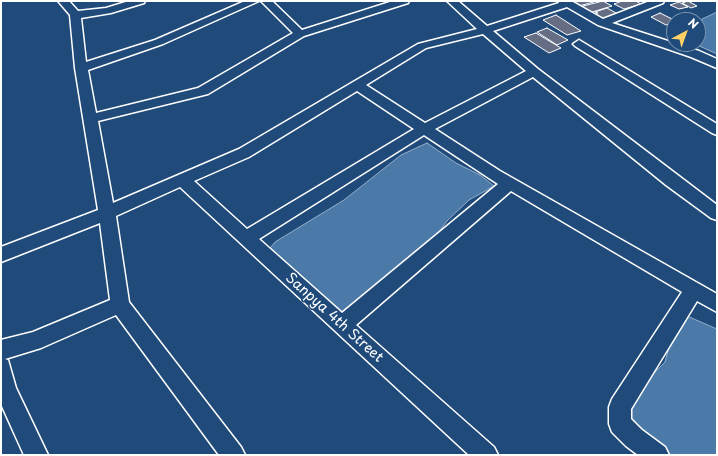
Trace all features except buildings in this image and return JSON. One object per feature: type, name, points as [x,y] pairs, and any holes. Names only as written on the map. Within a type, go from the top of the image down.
[{"type":"street","points":[[63,1],[75,15],[81,68],[107,213],[120,305],[233,455]]},
{"type":"street","points":[[75,15],[107,11],[140,1]]},
{"type":"street","points":[[81,68],[159,42],[254,1]]},
{"type":"street","points":[[266,1],[300,34]]},
{"type":"street","points":[[90,119],[203,91],[300,34],[369,8],[404,1]]},
{"type":"street","points":[[452,1],[534,72],[672,181],[717,214]]},
{"type":"street","points":[[1,255],[107,213],[244,153],[422,46],[485,30],[565,2],[602,23],[695,54],[717,64]]},
{"type":"street","points":[[602,23],[650,2]]},
{"type":"street","points":[[579,44],[717,130]]},
{"type":"street","points":[[246,238],[424,129],[534,72]]},
{"type":"street","points":[[357,85],[509,184],[694,289],[717,304]]},
{"type":"street","name":"Sanpya 4th Street","points":[[182,180],[486,455]]},
{"type":"street","points":[[342,325],[509,184]]},
{"type":"street","points":[[657,455],[634,438],[620,424],[620,407],[694,289]]},
{"type":"street","points":[[1,350],[34,341],[120,305]]},
{"type":"street","points":[[1,367],[6,390],[36,455]]},
{"type":"water","points":[[717,12],[717,54],[706,49],[706,17]]},
{"type":"water","points":[[427,143],[456,163],[480,175],[494,186],[469,200],[447,221],[428,247],[344,313],[270,248],[275,242],[344,200],[401,155]]},
{"type":"water","points":[[687,316],[717,329],[717,455],[666,455],[628,420],[632,403],[640,382],[654,373],[665,362],[669,347]]}]
